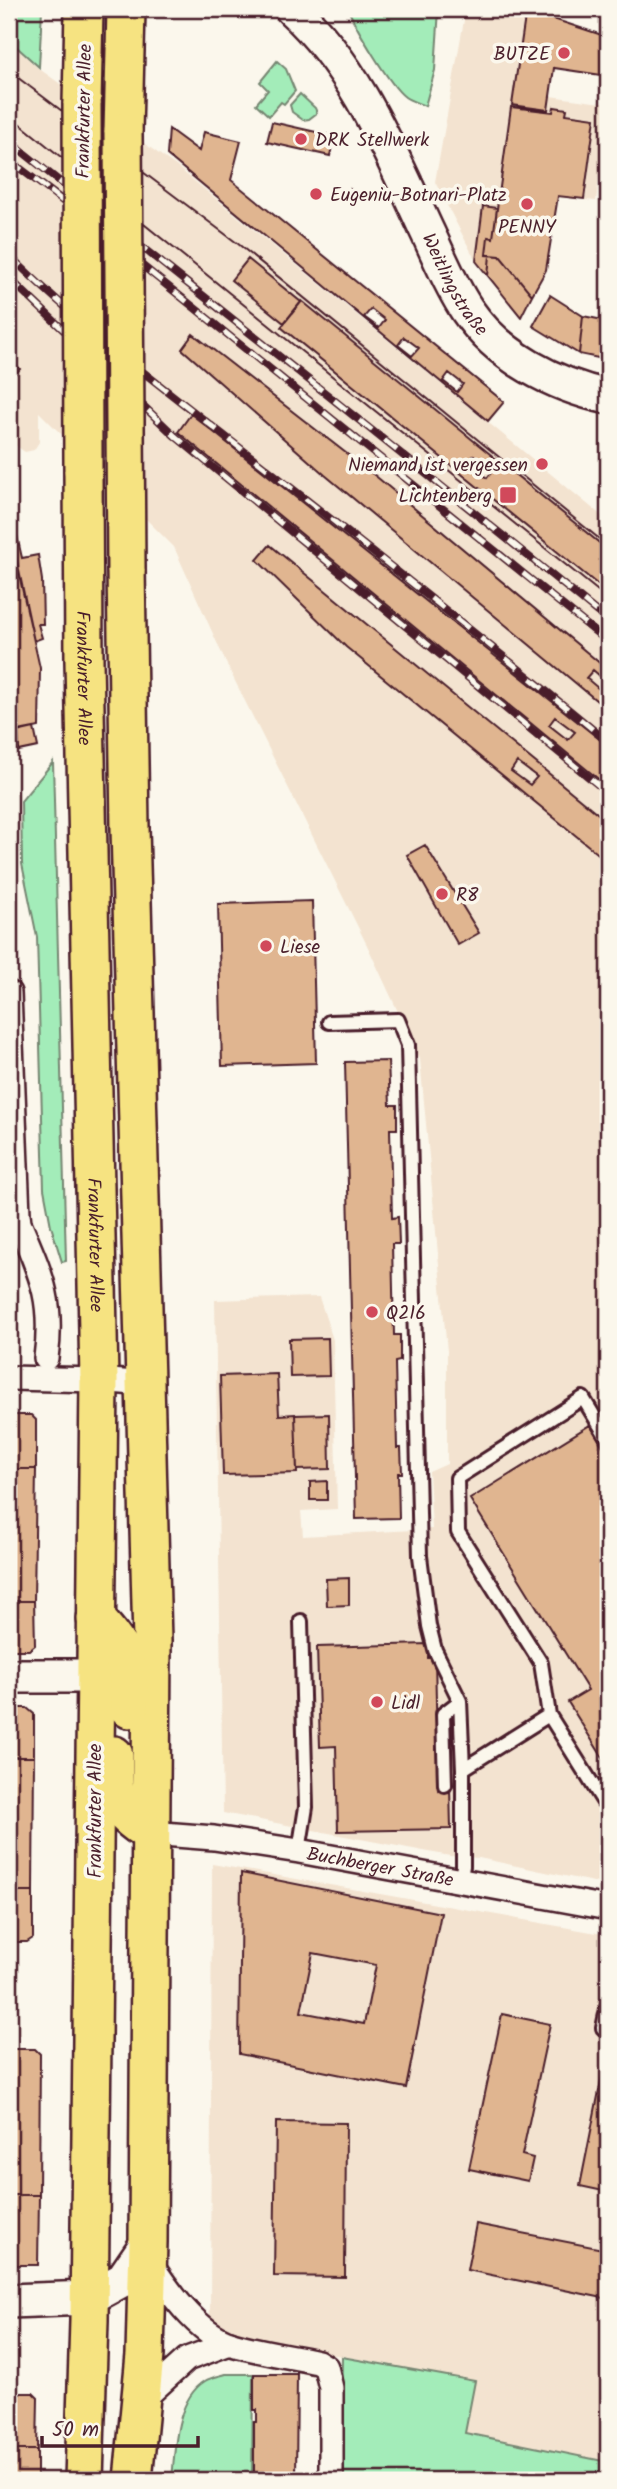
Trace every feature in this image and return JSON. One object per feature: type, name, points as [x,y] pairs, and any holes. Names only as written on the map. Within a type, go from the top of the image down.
[{"type":"main road","name":"Frankfurter Allee","points":[[84,9],[82,104],[85,675],[99,1380],[89,2298],[84,2480]]},
{"type":"main road","points":[[127,9],[123,132],[126,569],[151,1618],[148,2251],[145,2355],[133,2480]]},
{"type":"main road","points":[[96,1619],[113,1637],[125,1659],[129,1675],[129,1767],[150,1833]]},
{"type":"main road","points":[[94,1676],[113,1699],[114,1794],[128,1819],[150,1833]]},
{"type":"main road","points":[[93,1865],[150,1833]]},
{"type":"street","name":"Weitlingstraße","points":[[292,9],[309,23],[338,59],[364,99],[467,310],[494,340],[527,365],[552,379],[608,397]]},
{"type":"street","points":[[9,993],[19,1223],[43,1280],[47,1297],[50,1330],[46,1359]]},
{"type":"street","points":[[9,1378],[146,1384]]},
{"type":"street","points":[[9,1676],[94,1676]]},
{"type":"street","name":"Buchberger Straße","points":[[150,1833],[214,1838],[299,1850],[608,1908]]},
{"type":"street","points":[[9,2301],[89,2298],[122,2280],[148,2251],[181,2306],[205,2327],[230,2343],[318,2362],[326,2367],[331,2388],[331,2480]]},
{"type":"street","points":[[141,2401],[187,2360],[201,2352],[230,2343]]},
{"type":"lane","points":[[329,1022],[398,1020],[408,1045],[420,1556],[429,1626],[435,1650],[460,1701],[463,1769],[463,1866],[460,1882]]},
{"type":"lane","points":[[608,1439],[583,1398],[457,1478],[458,1532],[541,1663],[549,1715],[608,1805]]},
{"type":"lane","points":[[299,1850],[306,1807],[301,1621]]},
{"type":"lane","points":[[444,1785],[443,1714],[460,1701]]},
{"type":"lane","points":[[463,1769],[549,1715]]},
{"type":"lane","points":[[608,2004],[603,2028],[608,2029]]},
{"type":"shaded area","points":[[466,9],[526,10],[513,105],[550,96],[608,104],[596,201],[558,197],[546,270],[521,317],[476,261],[435,182]]},
{"type":"shaded area","points":[[9,41],[38,68],[176,166],[608,521],[608,1885],[479,1858],[450,1856],[223,1813],[215,1300],[319,1297],[333,1340],[337,1509],[301,1511],[303,1536],[432,1529],[429,1472],[447,1464],[447,1351],[420,1059],[367,945],[227,665],[174,547],[39,412],[39,442],[34,450],[25,452],[9,441]]},
{"type":"shaded area","points":[[212,1864],[608,1935],[608,2462],[465,2433],[474,2381],[246,2338],[210,2319]]},
{"type":"green space","points":[[9,9],[42,9],[39,67],[9,40]]},
{"type":"green space","points":[[348,9],[439,9],[435,70],[425,106],[409,100],[391,81]]},
{"type":"green space","points":[[277,61],[286,69],[295,91],[269,116],[256,104],[268,90],[260,82]]},
{"type":"green space","points":[[300,94],[317,113],[309,119],[303,120],[292,112],[290,105]]},
{"type":"green space","points":[[53,762],[66,1261],[62,1262],[44,1189],[37,937],[22,864],[21,801]]},
{"type":"green space","points":[[342,2357],[475,2381],[465,2433],[608,2462],[608,2480],[340,2480]]},
{"type":"green space","points":[[226,2374],[253,2374],[252,2480],[172,2480],[178,2426],[188,2400],[195,2389],[205,2381]]},
{"type":"building","name":"BUTZE","points":[[526,10],[608,37],[608,76],[554,68],[548,110],[512,105]]},
{"type":"building","name":"PENNY","points":[[511,107],[553,112],[554,107],[567,109],[566,114],[595,118],[584,199],[558,196],[546,270],[532,295],[500,256],[486,255],[488,237],[493,238]]},
{"type":"building","name":"DRK Stellwerk","points":[[272,122],[334,136],[330,156],[267,142]]},
{"type":"building","points":[[169,129],[199,151],[204,132],[241,141],[231,180],[504,402],[488,421],[167,155]]},
{"type":"building","points":[[350,189],[357,194],[350,203],[344,198]]},
{"type":"building","points":[[483,206],[497,208],[493,238],[488,237],[488,276],[476,261]]},
{"type":"building","points":[[490,255],[500,256],[532,295],[521,317],[488,276]]},
{"type":"building","points":[[248,259],[301,302],[284,323],[231,280]]},
{"type":"building","points":[[550,295],[583,316],[579,354],[533,326]]},
{"type":"building","points":[[302,301],[608,550],[608,593],[281,327]]},
{"type":"building","points":[[371,309],[385,320],[379,328],[364,317]]},
{"type":"building","points":[[583,316],[608,321],[608,360],[579,354]]},
{"type":"building","points":[[193,334],[378,478],[608,670],[608,710],[325,475],[182,349]]},
{"type":"building","points":[[404,337],[419,348],[412,356],[398,345]]},
{"type":"building","points":[[9,357],[20,369],[9,380]]},
{"type":"building","points":[[449,373],[463,384],[457,392],[443,381]]},
{"type":"building","points":[[191,414],[608,746],[608,787],[178,432]]},
{"type":"building","points":[[474,455],[493,470],[487,478],[467,463]]},
{"type":"building","points":[[9,530],[40,668],[39,727],[17,732],[9,726]]},
{"type":"building","points":[[17,536],[22,558],[38,555],[42,580],[43,624],[38,624],[42,638],[34,641],[12,538]]},
{"type":"building","points":[[270,545],[608,822],[608,862],[346,647],[257,560]]},
{"type":"building","points":[[593,670],[608,683],[605,694],[586,678]]},
{"type":"building","points":[[555,717],[575,732],[568,740],[549,725]]},
{"type":"building","points":[[34,728],[38,747],[19,751],[18,731]]},
{"type":"building","points":[[517,762],[537,777],[530,785],[511,771]]},
{"type":"building","name":"R8","points":[[425,845],[479,933],[458,945],[407,855]]},
{"type":"building","name":"Liese","points":[[312,901],[316,1063],[222,1066],[218,904]]},
{"type":"building","name":"Q216","points":[[388,1061],[390,1105],[397,1105],[397,1129],[390,1129],[392,1218],[398,1217],[399,1244],[392,1244],[394,1335],[400,1335],[400,1361],[395,1362],[397,1448],[401,1448],[402,1473],[398,1473],[399,1518],[356,1519],[345,1062]]},
{"type":"building","points":[[328,1338],[329,1376],[290,1377],[289,1339]]},
{"type":"building","points":[[277,1374],[279,1415],[295,1414],[297,1473],[223,1475],[220,1376]]},
{"type":"building","points":[[329,1414],[330,1469],[297,1470],[295,1415]]},
{"type":"building","points":[[9,1415],[31,1415],[36,1420],[36,1469],[9,1469]]},
{"type":"building","points":[[590,1425],[608,1455],[608,1766],[568,1702],[588,1690],[470,1499]]},
{"type":"building","points":[[9,1469],[36,1469],[34,1601],[9,1601]]},
{"type":"building","points":[[327,1481],[327,1500],[310,1500],[310,1482]]},
{"type":"building","points":[[349,1578],[349,1605],[327,1606],[326,1579]]},
{"type":"building","points":[[9,1601],[34,1601],[35,1645],[29,1650],[9,1650]]},
{"type":"building","name":"Lidl","points":[[428,1644],[428,1658],[435,1658],[438,1789],[450,1788],[451,1829],[338,1831],[336,1746],[320,1747],[317,1647]]},
{"type":"building","points":[[9,1708],[27,1708],[34,1714],[34,1757],[9,1757]]},
{"type":"building","points":[[9,1757],[34,1757],[33,1892],[9,1892]]},
{"type":"building","points":[[241,1873],[441,1913],[406,2088],[239,2054]],"holes":[[[313,1953],[376,1965],[364,2024],[301,2012]]]},
{"type":"building","points":[[9,1892],[33,1892],[33,1938],[27,1942],[9,1942]]},
{"type":"building","points":[[502,2014],[550,2024],[522,2155],[533,2158],[528,2181],[469,2169]]},
{"type":"building","points":[[608,2046],[608,2192],[580,2186]]},
{"type":"building","points":[[9,2049],[35,2049],[40,2054],[39,2195],[9,2195]]},
{"type":"building","points":[[276,2122],[346,2123],[345,2277],[274,2276]]},
{"type":"building","points":[[9,2195],[39,2195],[38,2265],[9,2265]]},
{"type":"building","points":[[476,2224],[608,2250],[608,2299],[467,2270]]},
{"type":"building","points":[[254,2374],[297,2374],[296,2480],[254,2480],[254,2422],[257,2422],[257,2410],[254,2410]]},
{"type":"building","points":[[9,2393],[33,2393],[38,2398],[37,2450],[9,2450]]},
{"type":"building","points":[[9,2450],[37,2450],[37,2480],[9,2480]]},
{"type":"tram line","points":[[9,71],[237,243],[608,546]]},
{"type":"tram line","points":[[9,115],[608,599]]},
{"type":"railway","points":[[9,141],[608,621]]},
{"type":"railway","points":[[9,160],[58,197]]},
{"type":"railway","points":[[50,191],[608,642]]},
{"type":"railway","points":[[9,255],[67,309],[128,360],[431,598],[608,742]]},
{"type":"railway","points":[[9,278],[175,436],[608,793]]},
{"type":"place","name":"BUTZE","points":[[564,53]]},
{"type":"place","name":"DRK Stellwerk","points":[[301,139]]},
{"type":"place","name":"Eugeniu-Botnari-Platz","points":[[316,194]]},
{"type":"place","name":"PENNY","points":[[527,204]]},
{"type":"place","name":"Niemand ist vergessen","points":[[542,464]]},
{"type":"place","name":"Lichtenberg","points":[[508,495]]},
{"type":"place","name":"R8","points":[[442,894]]},
{"type":"place","name":"Liese","points":[[266,946]]},
{"type":"place","name":"Q216","points":[[372,1312]]},
{"type":"place","name":"Lidl","points":[[377,1702]]}]
